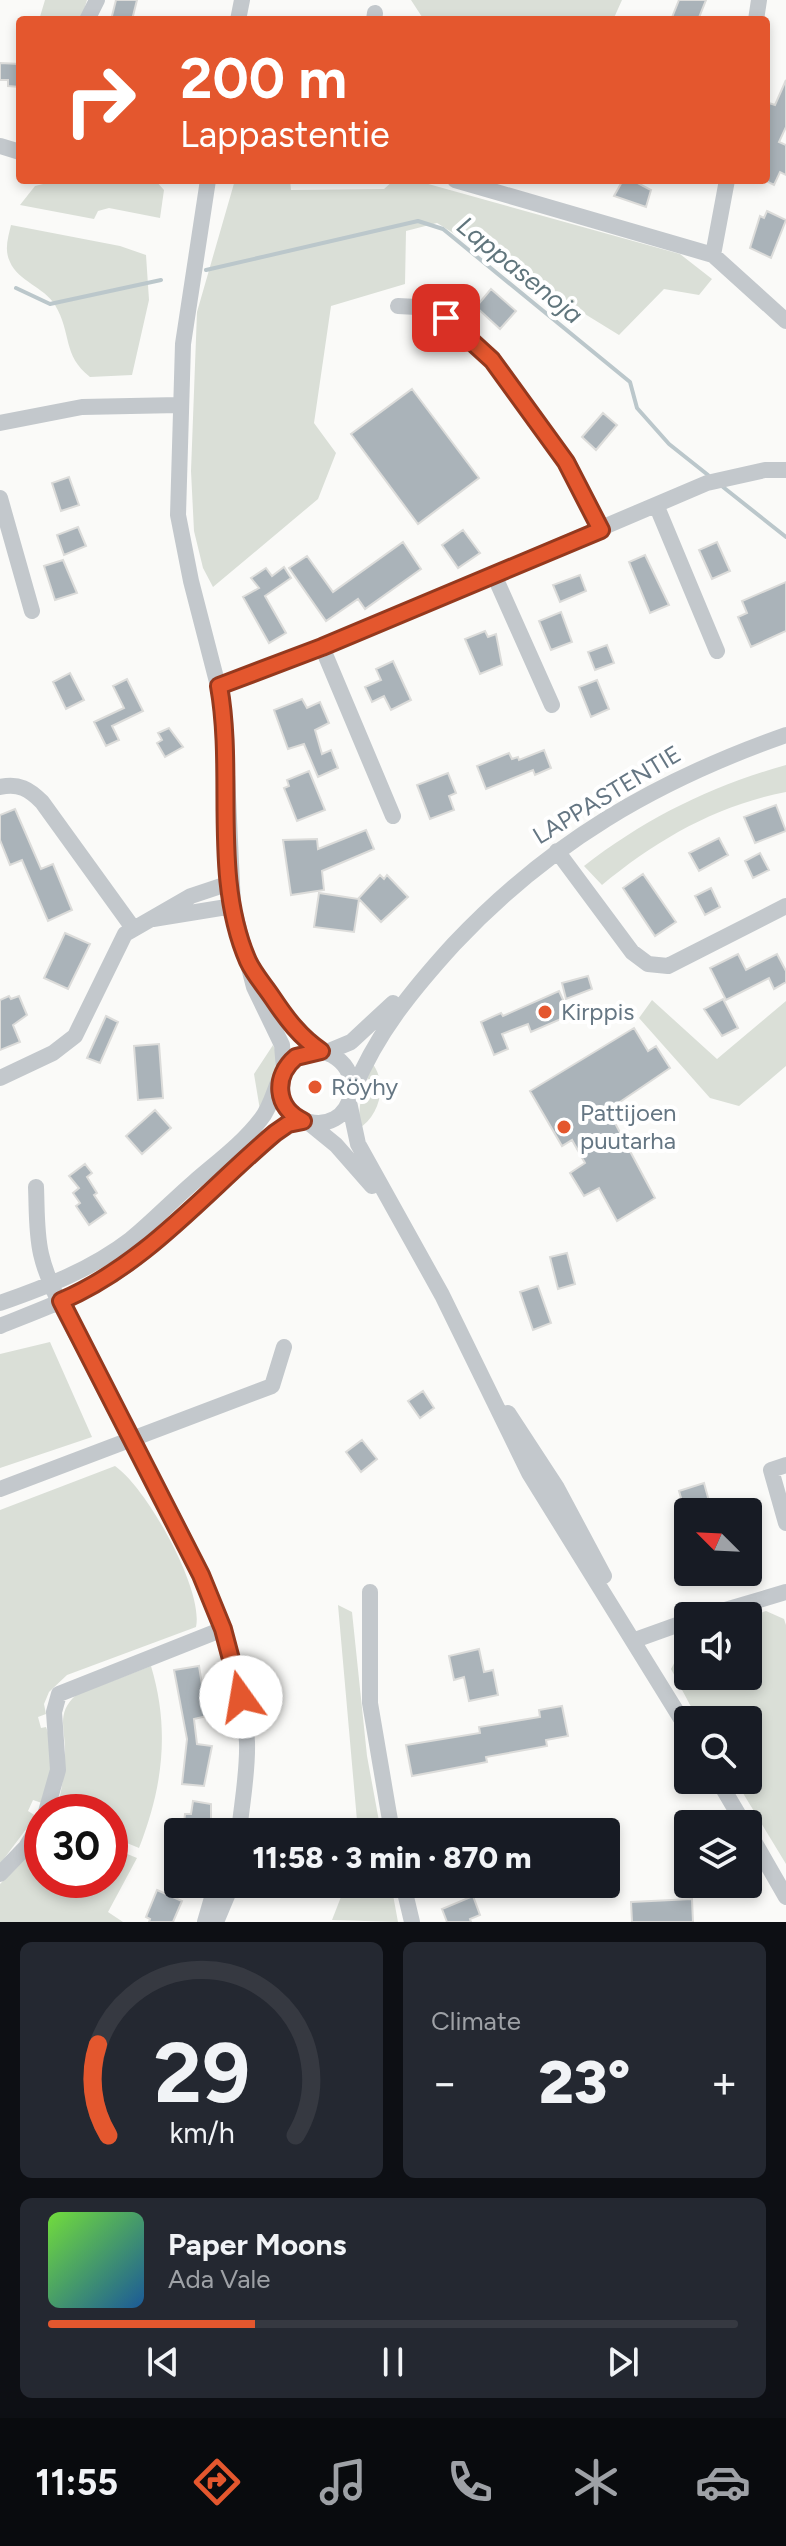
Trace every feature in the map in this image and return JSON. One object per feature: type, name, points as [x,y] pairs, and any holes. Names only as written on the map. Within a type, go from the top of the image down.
[{"type":"street","points":[[207,184],[183,344],[177,479],[182,542],[219,686],[227,735],[233,906],[254,987],[282,1045],[280,1093],[285,1106],[339,1148],[392,1208]]},
{"type":"street","points":[[469,184],[713,255],[786,321]]},
{"type":"street","points":[[713,255],[726,184]]},
{"type":"street","points":[[398,306],[417,307],[446,318],[492,360],[566,462],[601,530]]},
{"type":"street","points":[[0,423],[82,407],[179,405]]},
{"type":"street","points":[[219,686],[322,647],[657,507],[707,483],[765,470],[786,470]]},
{"type":"street","points":[[0,498],[32,611]]},
{"type":"street","points":[[657,507],[717,651]]},
{"type":"street","points":[[494,575],[552,705]]},
{"type":"street","points":[[322,647],[393,816]]},
{"type":"street","name":"LAPPASTENTIE","points":[[324,1052],[362,1033],[499,898],[557,851],[671,781],[724,757],[786,735]]},
{"type":"street","points":[[0,787],[14,784],[25,788],[42,802],[133,928]]},
{"type":"street","points":[[557,851],[632,952],[648,964],[668,966],[786,906]]},
{"type":"street","points":[[0,1078],[53,1053],[75,1036],[121,941],[133,928],[191,896],[230,883]]},
{"type":"street","points":[[151,919],[233,906]]},
{"type":"street","name":"LAPPASTENTIE","points":[[350,1098],[378,1037],[438,961]]},
{"type":"street","points":[[249,962],[290,1023],[348,1070],[358,1144],[487,1383],[557,1488],[600,1567],[622,1618],[674,1706]]},
{"type":"street","points":[[0,1303],[53,1284],[131,1239],[262,1119],[283,1073],[300,1054],[324,1052]]},
{"type":"street","points":[[0,1326],[61,1301],[121,1270],[155,1243],[275,1133],[288,1124],[333,1120],[350,1098]]},
{"type":"street","points":[[36,1187],[38,1238],[53,1284],[129,1440],[175,1521],[223,1629],[238,1679],[247,1741],[239,1818]]},
{"type":"street","points":[[0,1489],[272,1386],[284,1347]]},
{"type":"street","points":[[786,1465],[771,1470],[786,1523]]},
{"type":"street","points":[[370,1592],[370,1703],[390,1818]]},
{"type":"street","points":[[752,1602],[786,1592]]},
{"type":"street","points":[[635,1640],[674,1626]]},
{"type":"street","points":[[51,1794],[58,1770],[54,1712],[59,1694],[223,1629]]},
{"type":"street","points":[[0,1874],[24,1849]]},
{"type":"street","points":[[762,1854],[785,1893]]},
{"type":"street","points":[[205,1922],[212,1898]]},
{"type":"street","points":[[216,1922],[226,1898]]},
{"type":"street","points":[[406,1898],[412,1922]]},
{"type":"shaded area","points":[[45,0],[87,0],[82,16],[40,16]]},
{"type":"shaded area","points":[[411,0],[622,0],[615,16],[421,16]]},
{"type":"shaded area","points":[[159,184],[164,190],[160,218],[109,208],[98,211],[94,219],[20,205],[35,186]]},
{"type":"shaded area","points":[[234,184],[290,184],[291,190],[384,189],[390,184],[428,184],[680,254],[712,279],[699,295],[664,289],[619,335],[437,223],[406,231],[405,284],[331,306],[314,423],[336,453],[318,499],[213,587],[203,568],[194,531],[191,471],[197,312]]},
{"type":"shaded area","points":[[11,225],[120,246],[146,255],[149,300],[132,375],[90,377],[81,369],[71,352],[55,305],[19,274],[10,262],[7,248]]},
{"type":"shaded area","points":[[786,765],[786,792],[736,806],[688,826],[644,853],[602,885],[584,866],[631,833],[680,805],[758,773]]},
{"type":"shaded area","points":[[652,1000],[717,1059],[786,1001],[786,1066],[739,1106],[710,1098],[639,1018]]},
{"type":"shaded area","points":[[273,1045],[276,1052],[275,1069],[260,1110],[254,1074]]},
{"type":"shaded area","points":[[372,1063],[380,1080],[379,1099],[372,1116],[358,1129],[360,1105]]},
{"type":"shaded area","points":[[50,1342],[92,1437],[0,1468],[0,1354]]},
{"type":"shaded area","points":[[115,1466],[142,1495],[170,1541],[191,1589],[196,1627],[67,1675],[49,1692],[44,1704],[46,1714],[38,1717],[41,1728],[46,1727],[51,1745],[51,1765],[45,1794],[24,1794],[24,1832],[0,1864],[0,1510]]},
{"type":"shaded area","points":[[338,1605],[352,1612],[367,1756],[378,1818],[357,1818]]},
{"type":"shaded area","points":[[766,1611],[784,1619],[786,1625],[786,1864],[762,1824],[762,1810],[753,1810],[744,1794],[762,1794],[762,1706],[691,1706],[682,1690],[762,1690],[762,1612]]},
{"type":"shaded area","points":[[151,1666],[161,1712],[161,1758],[154,1803],[139,1848],[128,1843],[128,1794],[60,1794],[64,1769],[64,1716],[76,1695]]},
{"type":"shaded area","points":[[128,1854],[137,1858],[128,1875]]},
{"type":"shaded area","points":[[24,1859],[24,1898],[116,1898],[108,1912],[123,1922],[0,1922],[0,1884]]},
{"type":"shaded area","points":[[341,1898],[394,1898],[398,1922],[332,1920]]},
{"type":"building","points":[[116,0],[137,0],[133,16],[112,16]]},
{"type":"building","points":[[679,0],[706,0],[700,16],[673,16]]},
{"type":"building","points":[[0,63],[16,64],[16,87],[8,86],[8,80],[0,80]]},
{"type":"building","points":[[786,80],[786,127],[779,142],[786,145],[786,175],[780,172],[774,185],[770,183],[770,103],[775,105]]},
{"type":"building","points":[[621,184],[640,184],[651,190],[646,207],[614,196]]},
{"type":"building","points":[[767,211],[786,220],[771,258],[750,248],[760,216],[764,218]]},
{"type":"building","points":[[491,289],[516,311],[500,329],[476,307]]},
{"type":"building","points":[[412,389],[479,478],[418,524],[351,434]]},
{"type":"building","points":[[603,413],[617,425],[596,450],[582,437]]},
{"type":"building","points":[[69,477],[79,505],[61,511],[52,483]]},
{"type":"building","points":[[78,527],[86,546],[64,555],[57,535]]},
{"type":"building","points":[[463,530],[480,553],[458,568],[442,545]]},
{"type":"building","points":[[403,542],[421,569],[365,609],[358,599],[326,621],[289,568],[307,556],[333,592]]},
{"type":"building","points":[[717,542],[730,571],[712,579],[699,550]]},
{"type":"building","points":[[645,555],[669,605],[650,613],[629,562]]},
{"type":"building","points":[[63,560],[77,593],[55,600],[44,566]]},
{"type":"building","points":[[284,567],[291,578],[265,596],[286,633],[269,643],[243,597],[259,588],[251,578],[266,568],[272,576]]},
{"type":"building","points":[[580,575],[586,591],[560,602],[553,585]]},
{"type":"building","points":[[786,582],[786,631],[751,647],[738,617],[747,613],[742,601]]},
{"type":"building","points":[[561,612],[572,642],[551,650],[539,621]]},
{"type":"building","points":[[485,631],[488,637],[496,634],[502,665],[480,674],[465,639]]},
{"type":"building","points":[[607,645],[614,663],[595,670],[588,652]]},
{"type":"building","points":[[393,661],[411,700],[391,710],[384,696],[372,702],[365,687],[381,680],[376,669]]},
{"type":"building","points":[[70,673],[84,700],[66,709],[53,682]]},
{"type":"building","points":[[127,679],[143,711],[112,726],[119,740],[106,746],[94,722],[124,708],[113,686]]},
{"type":"building","points":[[597,680],[609,709],[591,717],[579,687]]},
{"type":"building","points":[[302,699],[307,708],[320,702],[329,723],[315,730],[322,754],[331,750],[338,768],[318,777],[304,744],[288,749],[274,710]]},
{"type":"building","points":[[169,728],[183,747],[165,757],[157,743],[162,740],[158,733]]},
{"type":"building","points":[[544,750],[551,768],[535,775],[533,770],[486,789],[477,766],[509,753],[512,759],[518,757],[519,760]]},
{"type":"building","points":[[309,771],[325,810],[297,821],[284,788],[289,786],[287,780]]},
{"type":"building","points":[[448,773],[456,793],[449,796],[454,810],[430,819],[417,785]]},
{"type":"building","points":[[776,805],[786,831],[755,843],[744,817]]},
{"type":"building","points":[[15,809],[41,869],[53,864],[72,910],[48,921],[22,860],[10,865],[0,840],[0,815]]},
{"type":"building","points":[[366,830],[374,849],[322,871],[324,890],[291,895],[283,840],[317,839],[318,849]]},
{"type":"building","points":[[719,838],[728,855],[699,871],[689,853]]},
{"type":"building","points":[[760,853],[769,870],[753,878],[745,861]]},
{"type":"building","points":[[643,874],[676,922],[655,936],[623,888]]},
{"type":"building","points":[[380,875],[384,879],[387,875],[408,897],[381,922],[359,899],[354,932],[314,927],[319,893],[358,899]]},
{"type":"building","points":[[711,888],[720,907],[705,915],[695,896]]},
{"type":"building","points":[[65,933],[90,944],[68,989],[44,978]]},
{"type":"building","points":[[738,954],[746,970],[777,954],[786,971],[786,982],[774,989],[769,978],[726,1000],[710,968]]},
{"type":"building","points":[[588,976],[592,989],[566,999],[562,983]]},
{"type":"building","points":[[559,991],[570,1015],[531,1032],[528,1024],[502,1034],[508,1049],[494,1055],[481,1022],[501,1013],[503,1016]]},
{"type":"building","points":[[9,996],[11,999],[19,996],[27,1015],[13,1025],[20,1042],[0,1050],[0,1000]]},
{"type":"building","points":[[723,999],[738,1028],[722,1036],[704,1009]]},
{"type":"building","points":[[106,1016],[118,1022],[100,1063],[87,1058]]},
{"type":"building","points":[[634,1028],[648,1051],[656,1046],[670,1068],[608,1110],[655,1198],[617,1221],[599,1188],[584,1196],[570,1173],[585,1163],[572,1140],[562,1146],[530,1091]]},
{"type":"building","points":[[159,1044],[163,1098],[138,1100],[134,1046]]},
{"type":"building","points":[[155,1110],[171,1128],[142,1154],[126,1136]]},
{"type":"building","points":[[85,1164],[92,1173],[87,1177],[97,1193],[94,1195],[106,1213],[89,1225],[76,1206],[80,1203],[73,1193],[79,1188],[69,1176]]},
{"type":"building","points":[[567,1253],[575,1284],[558,1289],[550,1257]]},
{"type":"building","points":[[538,1286],[551,1323],[533,1330],[520,1292]]},
{"type":"building","points":[[423,1391],[434,1408],[420,1418],[408,1401]]},
{"type":"building","points":[[362,1440],[377,1459],[361,1472],[346,1452]]},
{"type":"building","points":[[704,1483],[708,1498],[681,1498],[679,1491]]},
{"type":"building","points":[[479,1649],[484,1672],[493,1670],[498,1695],[469,1701],[464,1677],[454,1680],[449,1656]]},
{"type":"building","points":[[199,1666],[207,1716],[194,1719],[197,1744],[212,1746],[204,1786],[182,1784],[187,1739],[174,1670]]},
{"type":"building","points":[[562,1706],[568,1736],[546,1740],[547,1746],[486,1757],[487,1762],[412,1776],[406,1745],[480,1733],[479,1727],[540,1717],[539,1710]]},
{"type":"building","points":[[193,1801],[211,1804],[211,1818],[185,1818],[185,1814],[191,1814]]},
{"type":"building","points":[[157,1890],[164,1893],[164,1898],[182,1901],[173,1922],[149,1922],[150,1919],[146,1917]]},
{"type":"building","points":[[474,1898],[480,1915],[470,1919],[471,1922],[447,1922],[442,1909]]},
{"type":"building","points":[[692,1899],[693,1922],[632,1922],[631,1902]]},
{"type":"waterway","name":"Lappasenoja","points":[[206,270],[418,221],[443,229],[630,382],[637,408],[669,444],[708,475]]},
{"type":"waterway","name":"Lappasenoja","points":[[16,288],[50,304],[161,280]]},
{"type":"waterway","name":"Lappasenoja","points":[[723,487],[786,537]]},
{"type":"place","name":"Kirppis","points":[[545,1012]]},
{"type":"place","name":"Röyhy","points":[[315,1087]]},
{"type":"place","name":"Pattijoen puutarha","points":[[564,1127]]},
{"type":"route","points":[[241,1697],[223,1629],[201,1575],[175,1521],[129,1440],[61,1301],[121,1270],[155,1243],[275,1133],[288,1124],[303,1121],[285,1106],[279,1088],[281,1078],[291,1060],[305,1052],[321,1051],[290,1023],[249,962],[238,929],[228,862],[227,735],[219,686],[261,672],[601,530],[566,462],[492,360],[446,318]]}]
